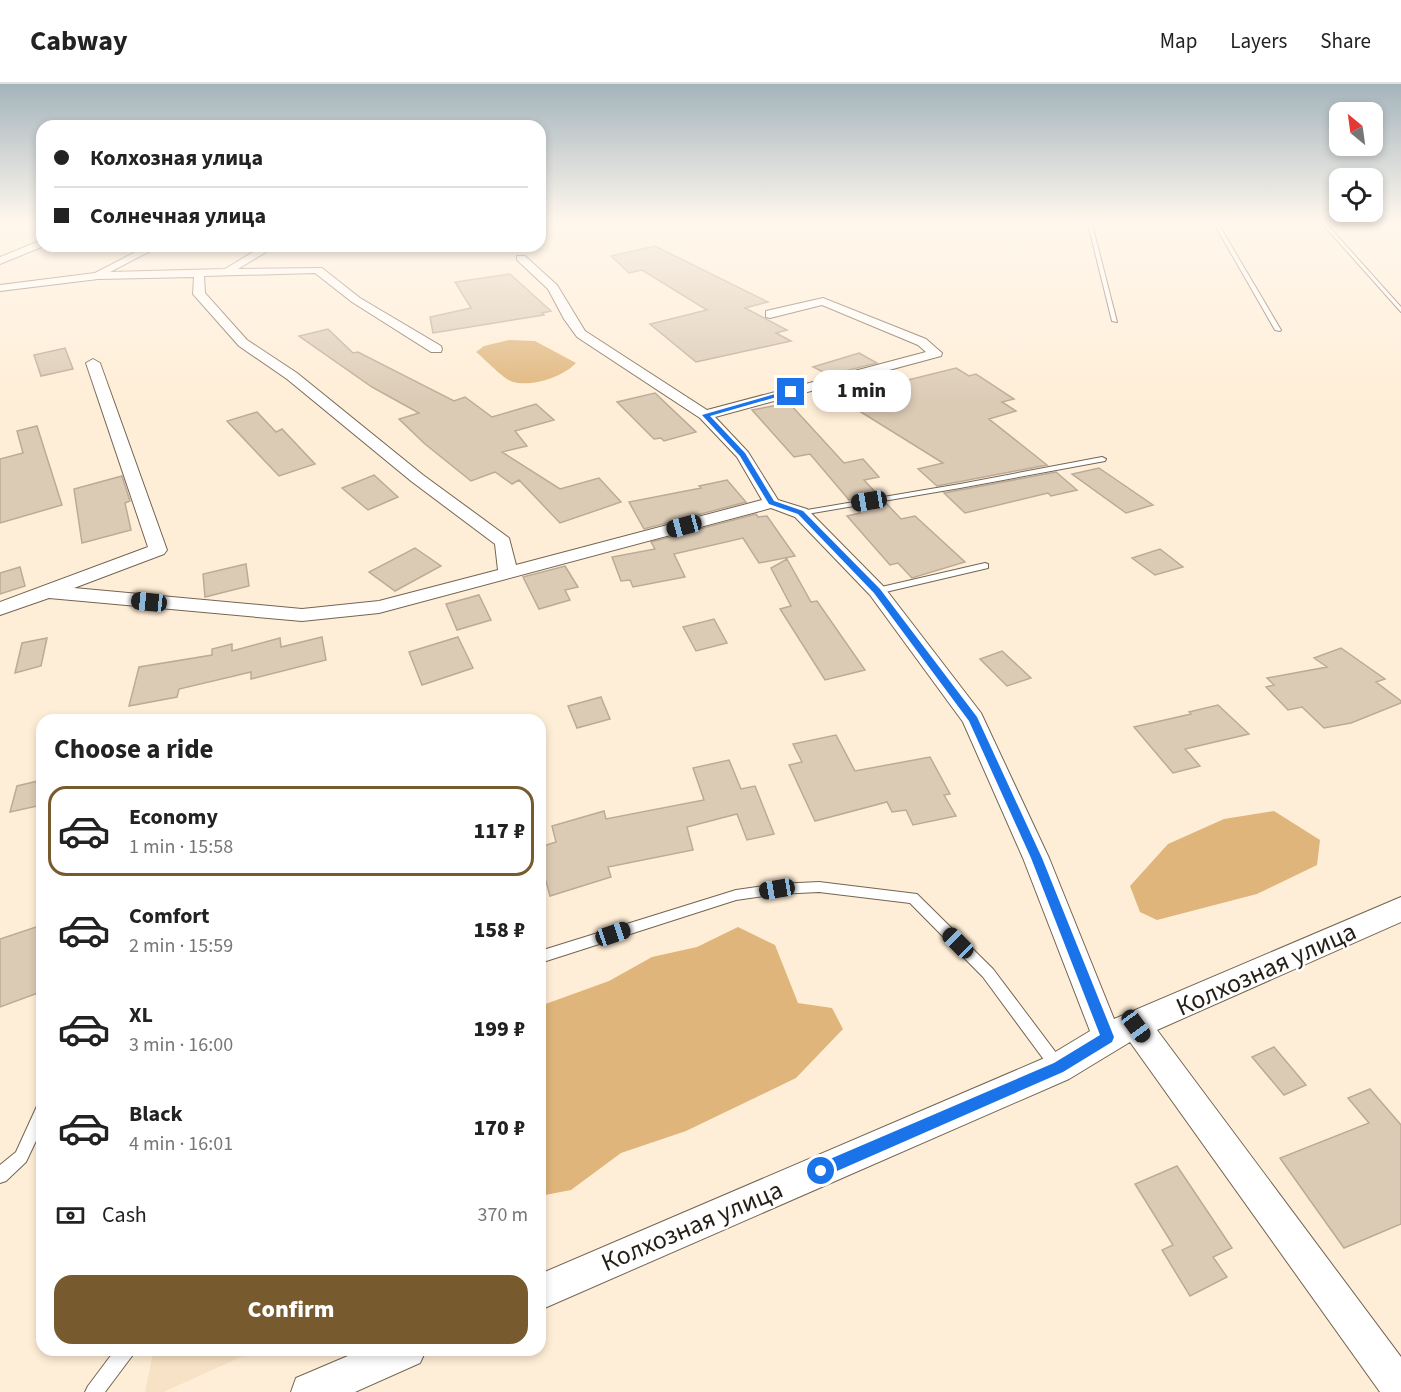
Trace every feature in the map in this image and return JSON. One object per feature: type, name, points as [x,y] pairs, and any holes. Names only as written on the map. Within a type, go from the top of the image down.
[{"type":"street","points":[[0,288],[63,281]]},
{"type":"street","points":[[199,281],[199,294],[243,343],[292,376],[417,478],[503,542],[508,572]]},
{"type":"street","points":[[332,281],[356,300],[436,349]]},
{"type":"street","points":[[546,281],[553,287],[570,320],[581,334],[705,415],[743,455],[772,503]]},
{"type":"street","points":[[705,415],[936,353],[922,342],[823,301],[770,314]]},
{"type":"street","points":[[0,609],[158,550],[93,363]]},
{"type":"street","points":[[47,592],[302,615],[380,607],[772,503],[801,513],[877,591],[974,719],[1036,858],[1122,1032],[1401,1389]]},
{"type":"street","name":"Колхозная улица","points":[[546,1289],[1058,1068],[1122,1032],[1401,909]]},
{"type":"street","points":[[310,1392],[393,1356]]},
{"type":"lane","points":[[1105,281],[1115,321]]},
{"type":"lane","points":[[1250,281],[1278,330]]},
{"type":"lane","points":[[1375,281],[1401,310]]},
{"type":"lane","points":[[801,513],[1102,459]]},
{"type":"lane","points":[[877,591],[985,567]]},
{"type":"lane","points":[[546,955],[724,899],[767,891],[819,887],[913,898],[988,973],[1058,1068]]},
{"type":"lane","points":[[0,1175],[21,1157],[36,1124]]},
{"type":"lane","points":[[94,1392],[121,1356]]},
{"type":"shaded area","points":[[509,340],[535,341],[576,363],[563,373],[547,380],[529,383],[513,382],[499,373],[476,352],[484,346]]},
{"type":"shaded area","points":[[1274,811],[1320,840],[1317,865],[1257,894],[1157,920],[1140,912],[1130,886],[1168,844],[1224,819]]},
{"type":"shaded area","points":[[738,927],[775,945],[798,1003],[832,1008],[843,1029],[796,1078],[686,1131],[621,1153],[571,1190],[546,1195],[546,1004],[609,981],[652,957],[697,947]]},
{"type":"shaded area","points":[[153,1356],[243,1356],[164,1392],[145,1392]]},
{"type":"building","points":[[518,281],[551,311],[542,313],[544,315],[433,333],[430,317],[471,308],[455,282]]},
{"type":"building","points":[[660,281],[726,281],[768,302],[745,308],[787,330],[776,333],[791,341],[696,362],[650,324],[707,310]]},
{"type":"building","points":[[328,329],[353,353],[358,352],[454,401],[465,397],[492,417],[536,404],[554,420],[515,431],[527,446],[502,452],[560,489],[599,478],[621,502],[560,523],[519,480],[512,484],[495,472],[471,481],[425,444],[399,419],[419,413],[372,387],[299,336]]},
{"type":"building","points":[[65,348],[73,369],[41,376],[34,355]]},
{"type":"building","points":[[859,353],[877,363],[829,375],[813,367]]},
{"type":"building","points":[[956,368],[969,376],[976,374],[1014,399],[1002,402],[1016,411],[989,419],[1047,465],[937,486],[918,469],[943,463],[827,391],[893,371],[908,380]]},
{"type":"building","points":[[655,393],[696,432],[664,441],[661,438],[654,439],[617,402]]},
{"type":"building","points":[[789,403],[844,463],[863,459],[879,477],[864,480],[879,496],[849,500],[810,454],[794,457],[752,410]]},
{"type":"building","points":[[257,412],[276,432],[282,429],[315,464],[279,476],[227,421]]},
{"type":"building","points":[[37,426],[62,505],[0,523],[0,459],[23,453],[17,431]]},
{"type":"building","points":[[1099,468],[1153,505],[1126,513],[1072,474]]},
{"type":"building","points":[[1056,472],[1077,490],[1051,496],[1048,493],[965,513],[944,493]]},
{"type":"building","points":[[374,475],[398,497],[368,510],[342,488]]},
{"type":"building","points":[[122,476],[130,501],[125,503],[131,530],[82,543],[74,489]]},
{"type":"building","points":[[727,480],[746,502],[644,529],[629,502],[701,488],[699,486]]},
{"type":"building","points":[[886,503],[901,519],[915,516],[965,562],[912,578],[898,563],[890,565],[847,516],[860,513],[856,508]]},
{"type":"building","points":[[756,514],[758,517],[767,516],[795,556],[759,563],[743,538],[674,554],[685,577],[633,587],[630,580],[621,581],[612,557],[655,549],[651,542]]},
{"type":"building","points":[[415,548],[441,566],[395,591],[369,572]]},
{"type":"building","points":[[1160,549],[1183,567],[1155,575],[1132,558]]},
{"type":"building","points":[[787,559],[811,602],[817,601],[865,670],[825,680],[780,609],[791,606],[771,568]]},
{"type":"building","points":[[246,564],[249,586],[205,597],[203,574]]},
{"type":"building","points":[[565,566],[578,587],[565,590],[570,600],[539,609],[523,577]]},
{"type":"building","points":[[20,567],[25,586],[0,594],[0,573]]},
{"type":"building","points":[[479,595],[491,620],[457,630],[446,604]]},
{"type":"building","points":[[714,619],[727,643],[696,651],[683,627]]},
{"type":"building","points":[[322,637],[326,660],[251,679],[251,672],[179,689],[177,697],[129,706],[139,667],[212,655],[212,649],[232,644],[232,651],[280,638],[281,647]]},
{"type":"building","points":[[458,637],[473,668],[422,685],[409,652]]},
{"type":"building","points":[[47,638],[41,666],[15,673],[22,643]]},
{"type":"building","points":[[1341,648],[1385,679],[1376,682],[1401,703],[1351,723],[1324,728],[1302,707],[1288,710],[1266,687],[1274,685],[1267,678],[1327,667],[1314,658]]},
{"type":"building","points":[[1002,651],[1031,678],[1007,686],[980,659]]},
{"type":"building","points":[[601,697],[610,719],[577,728],[568,706]]},
{"type":"building","points":[[1218,705],[1249,734],[1185,749],[1200,766],[1173,773],[1134,727],[1191,714],[1189,712]]},
{"type":"building","points":[[836,735],[855,771],[930,757],[950,794],[944,795],[956,816],[913,825],[906,810],[892,812],[887,802],[815,821],[789,765],[802,762],[793,744]]},
{"type":"building","points":[[729,760],[741,789],[755,786],[774,834],[747,840],[737,814],[687,827],[693,850],[608,867],[611,877],[550,896],[546,881],[546,845],[556,842],[552,826],[604,811],[606,819],[704,800],[693,768]]},
{"type":"building","points":[[36,781],[36,806],[10,812],[17,786]]},
{"type":"building","points":[[36,927],[36,994],[0,1007],[0,939]]},
{"type":"building","points":[[1274,1047],[1306,1085],[1284,1095],[1252,1057]]},
{"type":"building","points":[[1370,1089],[1401,1125],[1401,1224],[1344,1248],[1280,1158],[1369,1123],[1348,1098]]},
{"type":"building","points":[[1177,1166],[1232,1248],[1213,1257],[1227,1277],[1190,1296],[1162,1250],[1173,1245],[1135,1184]]},
{"type":"route","points":[[791,392],[705,415],[743,455],[772,503],[801,513],[877,591],[974,719],[1036,858],[1107,1037],[1058,1068],[821,1171]]}]
